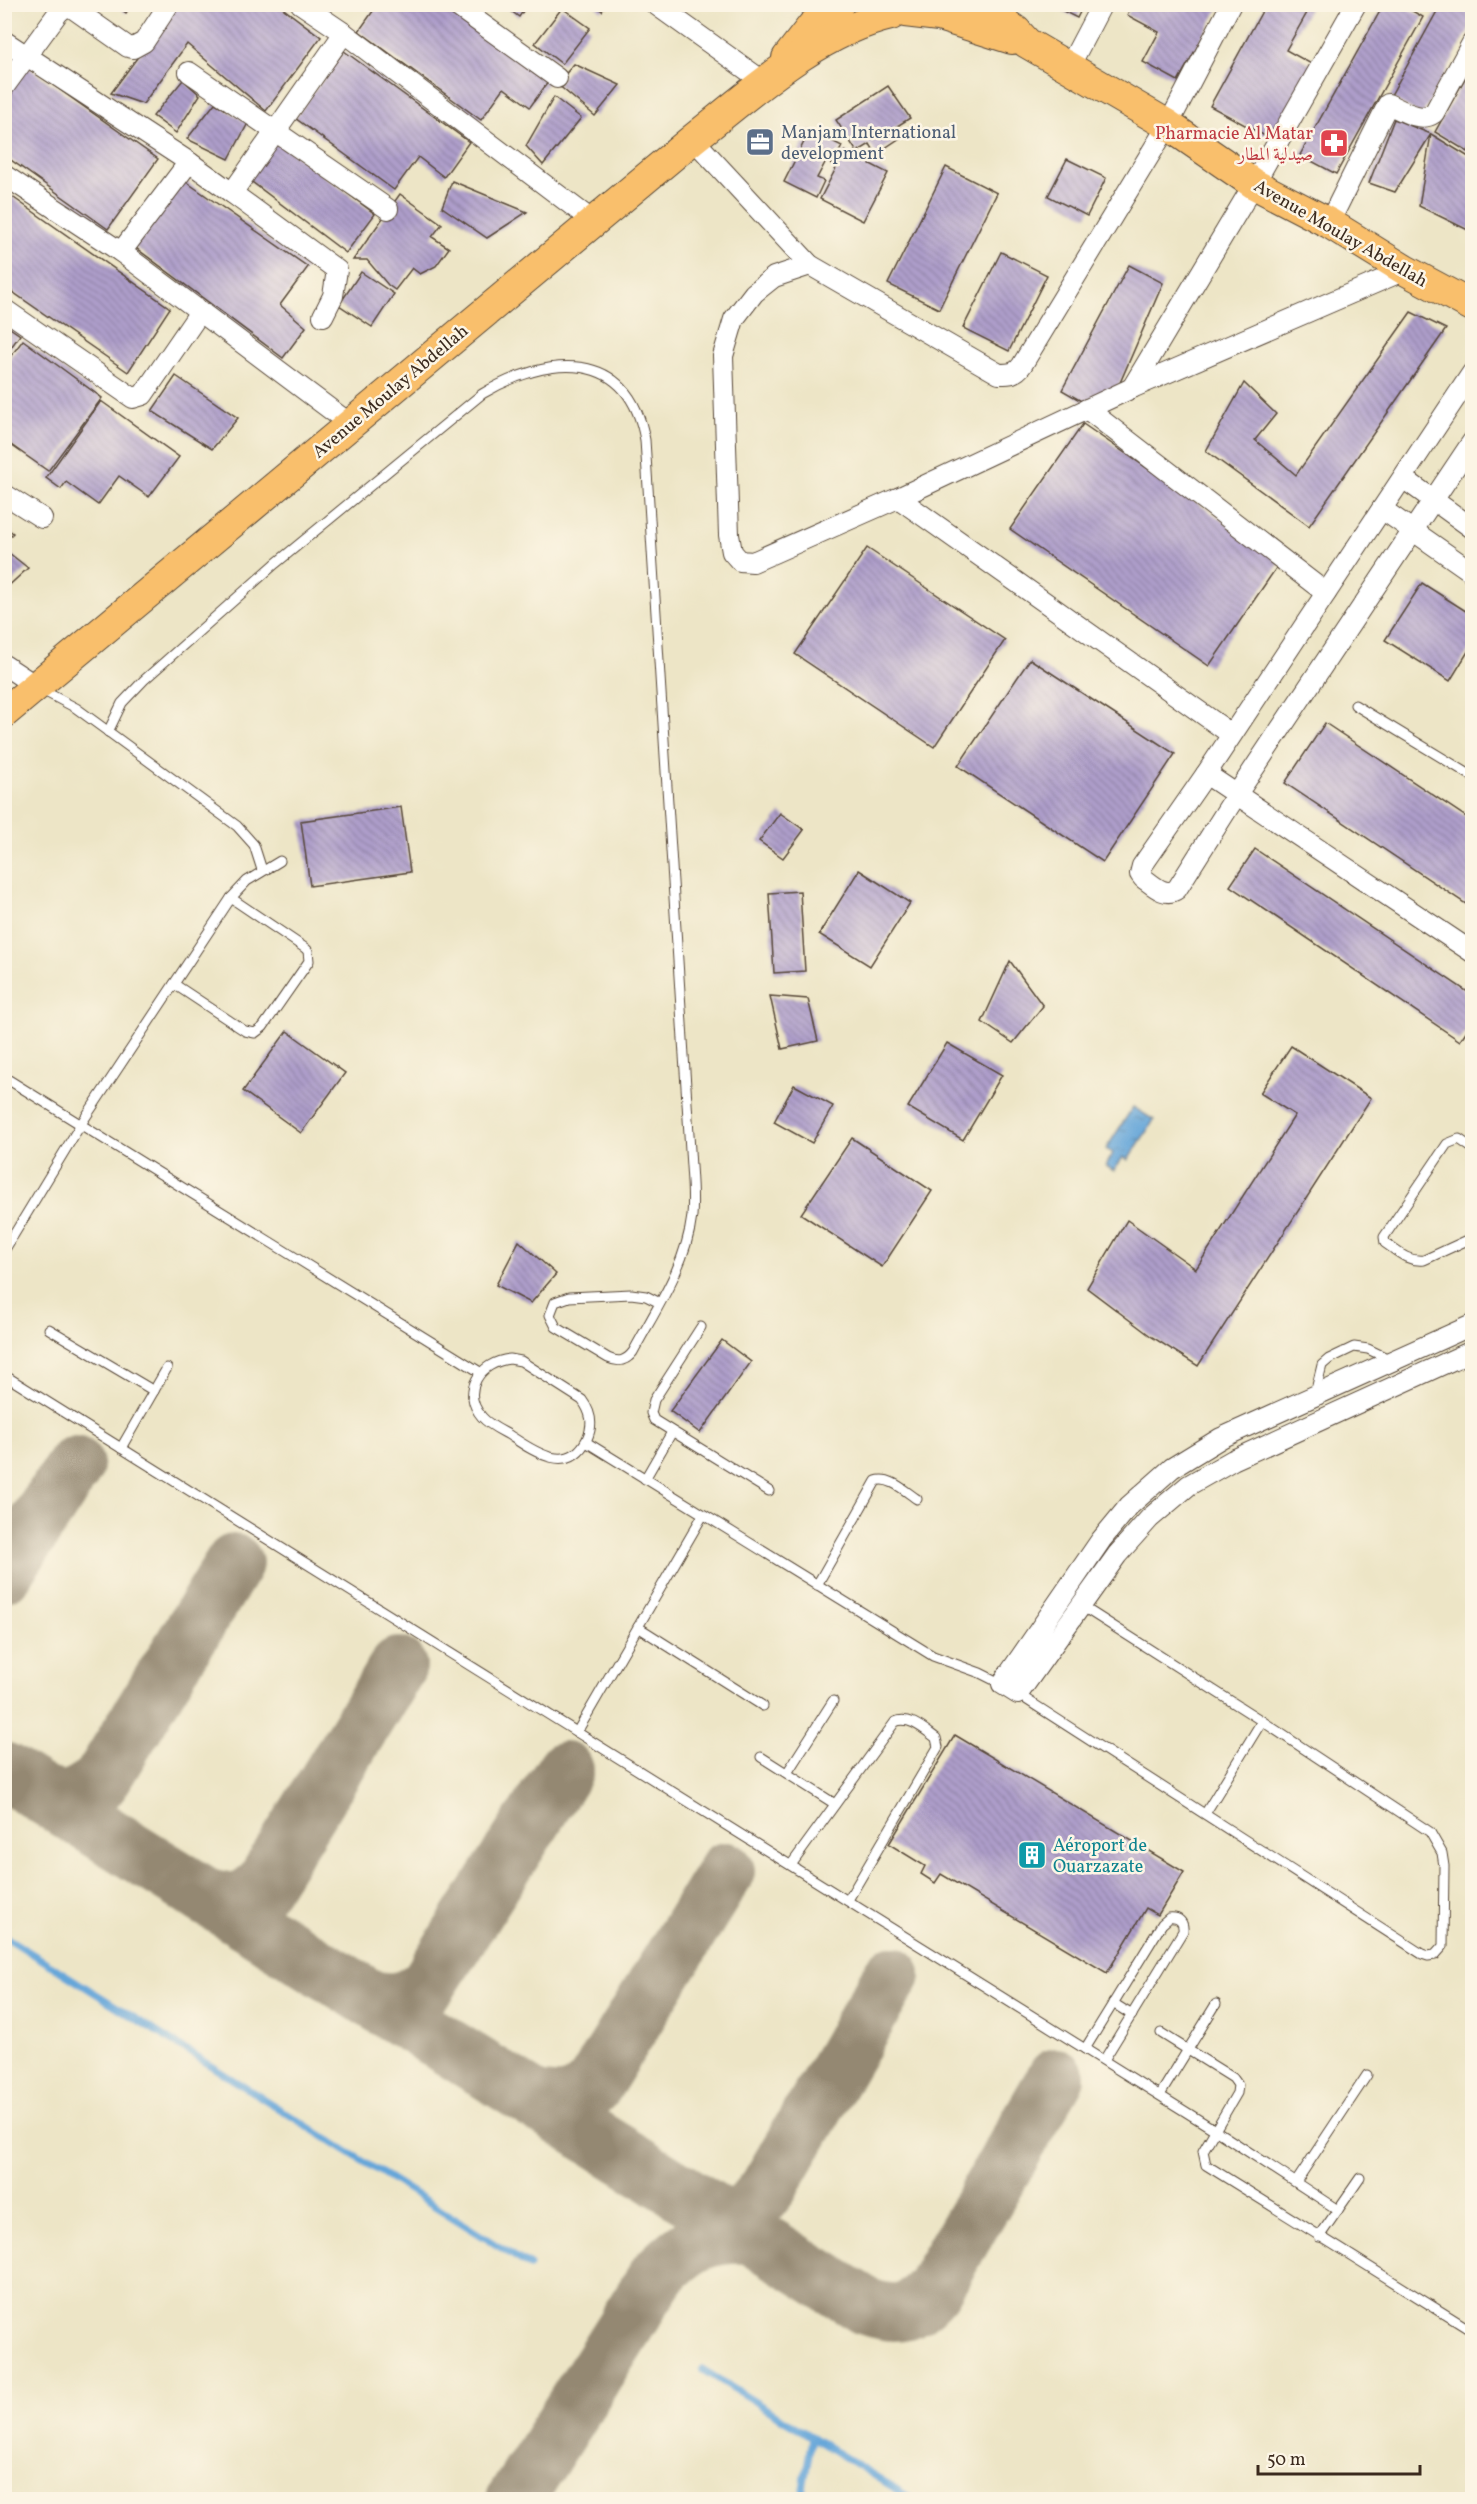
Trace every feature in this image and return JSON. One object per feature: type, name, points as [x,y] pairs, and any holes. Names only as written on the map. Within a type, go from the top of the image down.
[{"type":"main road","name":"Avenue Moulay Abdellah","points":[[771,76],[812,26],[839,4]]},
{"type":"main road","name":"Avenue Moulay Abdellah","points":[[978,4],[1016,31],[1027,43],[1068,69],[1168,125],[1254,184],[1329,223],[1405,270],[1473,306]]},
{"type":"main road","name":"Avenue Moulay Abdellah","points":[[4,713],[771,76],[855,26],[895,9],[939,16],[1027,43]]},
{"type":"street","points":[[4,87],[58,13],[65,7],[70,7],[128,47],[133,48],[144,42],[169,4]]},
{"type":"street","points":[[301,4],[322,10],[344,33],[594,222]]},
{"type":"street","points":[[454,4],[557,78]]},
{"type":"street","points":[[655,4],[771,76]]},
{"type":"street","points":[[1068,69],[1102,4]]},
{"type":"street","points":[[693,139],[810,265],[999,374],[1010,374],[1018,371],[1168,125],[1232,4]]},
{"type":"street","points":[[1132,387],[1254,184],[1356,4]]},
{"type":"street","points":[[232,193],[344,33]]},
{"type":"street","points":[[4,41],[189,162],[337,270],[338,276],[333,296],[322,316]]},
{"type":"street","points":[[1329,223],[1388,104],[1422,118],[1434,113],[1473,44]]},
{"type":"street","points":[[189,72],[388,209]]},
{"type":"street","points":[[121,252],[189,162]]},
{"type":"street","points":[[4,175],[121,252],[350,424]]},
{"type":"street","points":[[810,265],[774,277],[754,293],[734,319],[723,356],[729,535],[732,552],[740,561],[753,562],[898,498],[1132,387],[1405,270]]},
{"type":"street","points":[[4,309],[133,398],[143,395],[200,312]]},
{"type":"street","points":[[1473,373],[1142,867],[1140,874],[1143,878],[1165,892],[1174,892],[1177,889],[1237,794],[1473,442]]},
{"type":"street","points":[[1087,409],[1326,592]]},
{"type":"street","points":[[1403,478],[1473,528]]},
{"type":"street","points":[[4,494],[42,518]]},
{"type":"street","points":[[898,498],[1231,734]]},
{"type":"street","points":[[1382,509],[1473,572]]},
{"type":"street","points":[[4,665],[36,686]]},
{"type":"street","points":[[1206,774],[1473,952]]},
{"type":"street","points":[[1010,1689],[1101,1540],[1150,1486],[1172,1468],[1221,1438],[1473,1325]]},
{"type":"street","points":[[1010,1689],[1080,1605],[1132,1537],[1150,1518],[1189,1485],[1233,1460],[1473,1351]]},
{"type":"lane","points":[[108,732],[122,703],[144,680],[275,564],[482,394],[531,371],[564,365],[595,371],[621,388],[639,413],[645,440],[692,1217],[683,1253],[660,1303],[633,1352],[622,1360],[608,1358],[556,1328],[550,1315],[555,1302],[561,1298],[639,1295],[660,1303]]},
{"type":"lane","points":[[36,686],[76,708],[237,826],[254,846],[262,870]]},
{"type":"lane","points":[[1355,705],[1473,776]]},
{"type":"lane","points":[[4,1251],[81,1124],[231,898],[247,881],[280,861]]},
{"type":"lane","points":[[174,984],[244,1031],[255,1033],[263,1027],[309,961],[308,951],[305,948],[231,898]]},
{"type":"lane","points":[[4,1077],[480,1372]]},
{"type":"lane","points":[[1473,1149],[1458,1139],[1447,1144],[1384,1237],[1385,1243],[1411,1260],[1417,1261],[1473,1238]]},
{"type":"lane","points":[[701,1327],[651,1406],[654,1420],[769,1491]]},
{"type":"lane","points":[[49,1329],[154,1391]]},
{"type":"lane","points":[[1314,1396],[1322,1365],[1349,1348],[1364,1347],[1393,1361]]},
{"type":"lane","points":[[499,1360],[521,1361],[573,1393],[589,1409],[591,1420],[586,1442],[578,1451],[556,1458],[533,1451],[493,1426],[483,1419],[476,1408],[473,1396],[474,1384],[480,1372],[499,1360]]},
{"type":"lane","points":[[121,1448],[167,1368]]},
{"type":"lane","points":[[4,1375],[1160,2095],[1338,2210]]},
{"type":"lane","points":[[645,1479],[672,1432]]},
{"type":"lane","points":[[586,1442],[933,1656],[980,1673],[1010,1689],[1422,1954],[1428,1956],[1440,1952],[1443,1946],[1444,1866],[1442,1853],[1430,1832],[1263,1721],[1080,1605]]},
{"type":"lane","points":[[817,1585],[876,1481],[883,1479],[889,1481],[917,1499]]},
{"type":"lane","points":[[577,1732],[703,1515]]},
{"type":"lane","points":[[638,1628],[763,1706]]},
{"type":"lane","points":[[787,1773],[833,1701]]},
{"type":"lane","points":[[791,1865],[895,1722],[905,1719],[936,1738],[939,1742],[936,1752],[848,1900]]},
{"type":"lane","points":[[1206,1814],[1263,1721]]},
{"type":"lane","points":[[761,1757],[835,1804]]},
{"type":"lane","points":[[1085,2049],[1165,1920],[1178,1919],[1182,1922],[1183,1931],[1104,2060]]},
{"type":"lane","points":[[1113,2003],[1132,2014]]},
{"type":"lane","points":[[1160,2095],[1216,2004]]},
{"type":"lane","points":[[1161,2033],[1233,2078],[1238,2085],[1237,2093],[1203,2151],[1206,2165],[1473,2331]]},
{"type":"lane","points":[[1296,2182],[1367,2075]]},
{"type":"lane","points":[[1319,2237],[1360,2178]]},
{"type":"water","points":[[1133,1107],[1154,1120],[1128,1160],[1123,1157],[1114,1171],[1106,1166],[1113,1153],[1106,1149]]},
{"type":"building","points":[[114,4],[132,4],[126,13]]},
{"type":"building","points":[[177,4],[277,4],[321,37],[266,111],[187,44],[143,104],[111,93]]},
{"type":"building","points":[[378,4],[450,4],[551,78],[530,107],[504,88],[481,120],[359,31]]},
{"type":"building","points":[[502,4],[528,4],[519,17]]},
{"type":"building","points":[[593,4],[606,4],[602,11]]},
{"type":"building","points":[[1049,4],[1084,4],[1077,18]]},
{"type":"building","points":[[1133,4],[1221,4],[1178,81],[1143,62],[1159,32],[1127,15]]},
{"type":"building","points":[[1266,4],[1312,4],[1286,50],[1317,67],[1276,142],[1210,106]]},
{"type":"building","points":[[1384,4],[1400,4],[1423,17],[1336,174],[1300,155]]},
{"type":"building","points":[[1441,4],[1472,4],[1472,24],[1422,115],[1390,97]]},
{"type":"building","points":[[562,8],[590,28],[562,64],[535,43]]},
{"type":"building","points":[[344,51],[469,142],[444,177],[418,157],[394,190],[295,118]]},
{"type":"building","points":[[574,64],[620,85],[595,116],[557,84]]},
{"type":"building","points":[[26,66],[158,159],[108,229],[4,155],[4,96]]},
{"type":"building","points":[[1472,66],[1472,142],[1468,152],[1435,132]]},
{"type":"building","points":[[183,80],[200,95],[176,133],[153,116]]},
{"type":"building","points":[[888,86],[910,118],[894,128],[900,138],[876,154],[870,144],[857,152],[836,120]]},
{"type":"building","points":[[554,97],[581,118],[543,165],[526,146]]},
{"type":"building","points":[[215,103],[248,123],[229,159],[187,139]]},
{"type":"building","points":[[1394,119],[1431,134],[1395,192],[1369,183]]},
{"type":"building","points":[[810,130],[842,146],[833,165],[826,161],[817,178],[824,181],[816,198],[784,182]]},
{"type":"building","points":[[1431,134],[1472,159],[1472,232],[1419,206]]},
{"type":"building","points":[[277,141],[375,214],[346,253],[248,179]]},
{"type":"building","points":[[845,151],[888,173],[863,221],[820,199]]},
{"type":"building","points":[[1067,159],[1106,178],[1087,216],[1048,196]]},
{"type":"building","points":[[946,167],[997,193],[939,309],[888,284]]},
{"type":"building","points":[[182,179],[308,267],[280,305],[306,327],[283,358],[132,245]]},
{"type":"building","points":[[452,181],[527,212],[487,238],[442,207]]},
{"type":"building","points":[[4,191],[170,308],[128,372],[4,286]]},
{"type":"building","points":[[400,194],[442,224],[432,237],[449,248],[436,266],[420,274],[412,268],[395,290],[367,260],[353,260]]},
{"type":"building","points":[[1001,252],[1047,275],[1009,351],[963,328]]},
{"type":"building","points":[[1129,265],[1163,283],[1119,385],[1090,406],[1062,390]]},
{"type":"building","points":[[361,272],[394,294],[372,327],[339,305]]},
{"type":"building","points":[[1411,312],[1446,329],[1309,526],[1206,451],[1244,383],[1276,414],[1255,440],[1296,475]]},
{"type":"building","points":[[4,324],[20,335],[4,357]]},
{"type":"building","points":[[23,340],[102,398],[48,471],[4,440],[4,365]]},
{"type":"building","points":[[176,376],[238,418],[212,449],[152,411]]},
{"type":"building","points":[[101,401],[179,457],[149,497],[119,476],[98,505],[66,482],[61,489],[46,478]]},
{"type":"building","points":[[1083,424],[1281,561],[1209,666],[1010,529]]},
{"type":"building","points":[[4,526],[13,533],[4,542]]},
{"type":"building","points":[[867,548],[1005,640],[934,747],[795,654]]},
{"type":"building","points":[[4,549],[28,568],[4,590]]},
{"type":"building","points":[[1422,583],[1472,615],[1472,645],[1450,681],[1385,640]]},
{"type":"building","points":[[1030,659],[1175,754],[1103,862],[958,766]]},
{"type":"building","points":[[1325,723],[1472,821],[1472,908],[1285,783]]},
{"type":"building","points":[[401,807],[410,872],[310,886],[301,821]]},
{"type":"building","points":[[780,813],[804,830],[783,858],[759,841]]},
{"type":"building","points":[[1255,849],[1472,995],[1472,1022],[1460,1041],[1230,886]]},
{"type":"building","points":[[859,870],[910,903],[870,966],[819,934]]},
{"type":"building","points":[[800,891],[805,971],[774,973],[769,893]]},
{"type":"building","points":[[1010,961],[1043,1006],[1013,1043],[982,1022]]},
{"type":"building","points":[[770,996],[808,999],[818,1041],[782,1049]]},
{"type":"building","points":[[287,1031],[345,1073],[301,1133],[243,1091]]},
{"type":"building","points":[[947,1043],[1002,1075],[963,1140],[908,1107]]},
{"type":"building","points":[[1291,1046],[1371,1098],[1198,1366],[1152,1337],[1087,1288],[1127,1220],[1196,1269],[1295,1115],[1260,1093]]},
{"type":"building","points":[[794,1085],[833,1106],[812,1143],[774,1122]]},
{"type":"building","points":[[852,1138],[932,1191],[882,1267],[801,1214]]},
{"type":"building","points":[[519,1241],[556,1274],[531,1303],[496,1285]]},
{"type":"building","points":[[722,1340],[751,1362],[700,1433],[670,1411]]},
{"type":"building","name":"Aéroport de Ouarzazate","points":[[955,1735],[1184,1872],[1158,1915],[1146,1908],[1107,1973],[941,1874],[935,1883],[921,1874],[925,1866],[889,1844]]},
{"type":"waterway","points":[[4,1936],[530,2266]]},
{"type":"waterway","points":[[702,2369],[914,2500]]},
{"type":"waterway","points":[[801,2500],[812,2437]]},
{"type":"taxiway","points":[[4,1573],[75,1465]]},
{"type":"taxiway","points":[[43,1795],[60,1799],[73,1798],[100,1782],[234,1563]]},
{"type":"taxiway","points":[[205,1896],[236,1901],[256,1892],[263,1885],[398,1666]]},
{"type":"taxiway","points":[[371,1999],[402,2000],[415,1994],[429,1983],[565,1770]]},
{"type":"taxiway","points":[[4,1771],[865,2306],[886,2312],[903,2311],[918,2304],[933,2289],[1056,2077]]},
{"type":"taxiway","points":[[535,2101],[567,2102],[580,2097],[594,2085],[726,1871]]},
{"type":"taxiway","points":[[706,2238],[741,2218],[768,2188],[892,1975]]},
{"type":"taxiway","points":[[515,2500],[658,2274],[679,2255],[699,2242],[721,2236],[750,2235]]},
{"type":"place","name":"Manjam International development","points":[[760,142]]},
{"type":"place","name":"Pharmacie Al Matar صيدلية المطار","points":[[1334,143]]},
{"type":"place","name":"Aéroport de Ouarzazate","points":[[1032,1855]]}]
